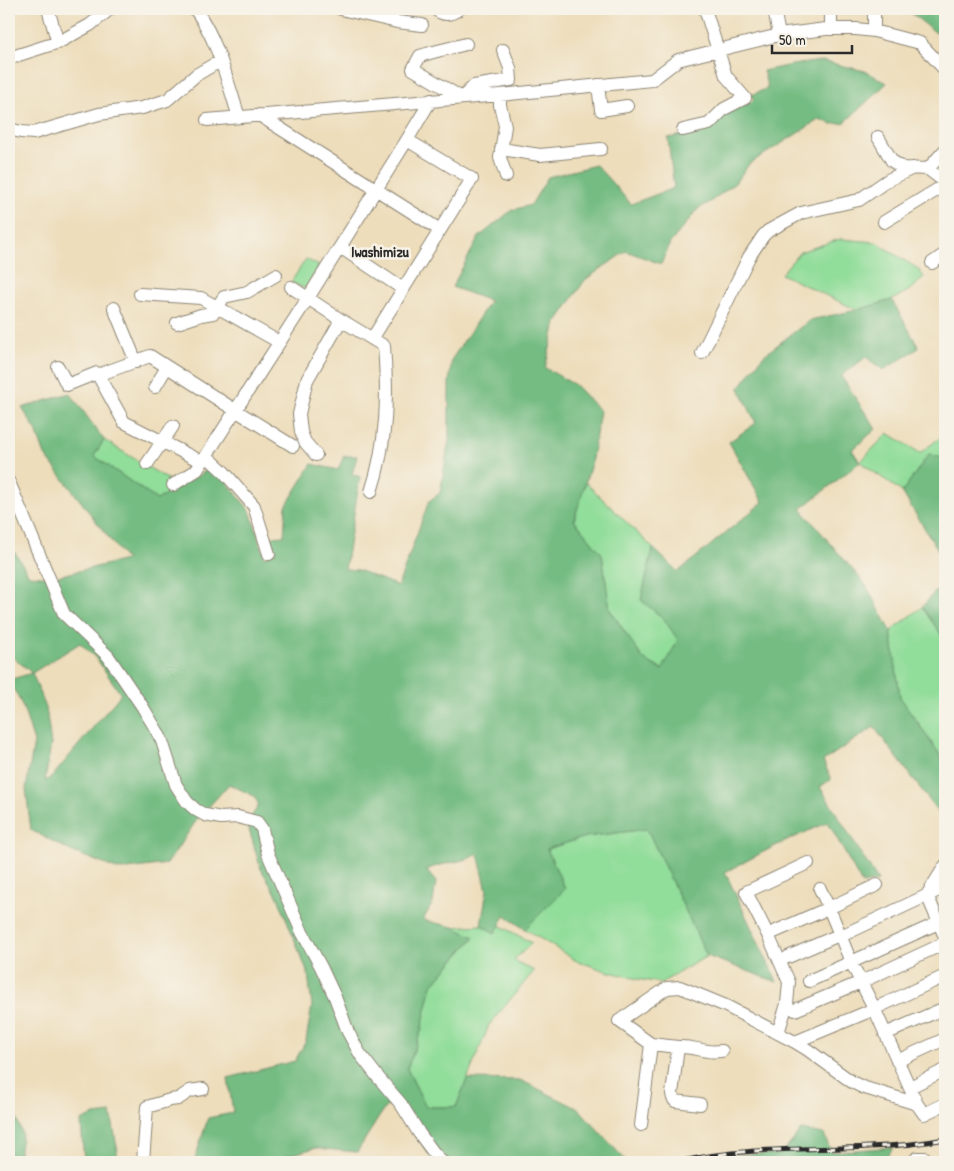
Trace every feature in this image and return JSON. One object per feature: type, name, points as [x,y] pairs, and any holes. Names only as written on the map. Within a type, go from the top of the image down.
[{"type":"street","points":[[48,9],[58,43]]},
{"type":"street","points":[[9,58],[58,43],[90,25],[110,9]]},
{"type":"street","points":[[341,9],[397,22],[422,25]]},
{"type":"street","points":[[435,9],[445,14],[459,9]]},
{"type":"street","points":[[684,130],[709,124],[724,109],[745,98],[726,76],[705,9]]},
{"type":"street","points":[[774,9],[779,35]]},
{"type":"street","points":[[830,29],[831,9]]},
{"type":"street","points":[[874,9],[874,31]]},
{"type":"street","points":[[199,11],[215,46],[239,117]]},
{"type":"street","points":[[207,120],[652,80],[678,60],[779,35],[830,29],[874,31],[920,43],[945,70]]},
{"type":"street","points":[[462,98],[413,69],[420,56],[466,44]]},
{"type":"street","points":[[462,98],[474,86],[512,80],[510,68],[503,50]]},
{"type":"street","points":[[9,129],[34,133],[99,114],[142,108],[166,100],[196,75],[221,63]]},
{"type":"street","points":[[598,85],[601,110],[627,106]]},
{"type":"street","points":[[500,95],[500,105],[505,126],[500,158],[506,176]]},
{"type":"street","points":[[173,485],[197,470],[408,140],[431,100]]},
{"type":"street","points":[[259,115],[440,230]]},
{"type":"street","points":[[878,137],[892,161],[903,168],[928,169],[945,183],[884,222]]},
{"type":"street","points":[[372,339],[472,179],[408,140]]},
{"type":"street","points":[[501,149],[540,154],[601,149]]},
{"type":"street","points":[[928,169],[945,150]]},
{"type":"street","points":[[702,353],[749,257],[768,231],[801,213],[859,200],[888,180],[912,168]]},
{"type":"street","points":[[340,247],[403,289]]},
{"type":"street","points":[[932,263],[945,254]]},
{"type":"street","points":[[177,322],[213,313],[224,297],[246,292],[276,275]]},
{"type":"street","points":[[291,287],[384,346],[387,380],[386,413],[378,471],[371,492]]},
{"type":"street","points":[[140,294],[201,298],[278,342]]},
{"type":"street","points":[[114,308],[136,362]]},
{"type":"street","points":[[316,455],[305,442],[299,414],[307,380],[341,320]]},
{"type":"street","points":[[58,367],[67,384],[150,356],[294,446]]},
{"type":"street","points":[[155,387],[167,367]]},
{"type":"street","points":[[98,375],[124,422],[162,442],[211,460],[224,472],[254,506],[269,554]]},
{"type":"street","points":[[147,464],[173,426]]},
{"type":"street","points":[[9,482],[64,614],[108,656],[142,706],[162,741],[176,785],[188,802],[196,810],[205,814],[220,818],[238,817],[257,822],[262,829],[268,854],[302,932],[322,967],[348,1032],[369,1067],[401,1104],[419,1133],[442,1162]]},
{"type":"street","points":[[778,1033],[787,1004],[790,982],[746,892],[808,864]]},
{"type":"street","points":[[927,896],[945,866]]},
{"type":"street","points":[[774,932],[877,886]]},
{"type":"street","points":[[788,957],[945,887]]},
{"type":"street","points":[[820,889],[860,982],[874,1008],[917,1104],[924,1114],[945,1104]]},
{"type":"street","points":[[927,896],[942,921],[945,937]]},
{"type":"street","points":[[809,981],[942,921]]},
{"type":"street","points":[[795,1010],[945,943]]},
{"type":"street","points":[[796,1042],[945,976]]},
{"type":"street","points":[[722,1051],[706,1051],[687,1046],[651,1044],[619,1020],[667,988],[680,987],[726,1006],[796,1042],[852,1082],[862,1087],[917,1104]]},
{"type":"street","points":[[885,1034],[945,1008]]},
{"type":"street","points":[[897,1061],[945,1039]]},
{"type":"street","points":[[642,1125],[651,1044]]},
{"type":"street","points":[[678,1047],[673,1098],[675,1101],[700,1104]]},
{"type":"street","points":[[910,1087],[945,1070]]},
{"type":"street","points":[[143,1162],[147,1107],[178,1099],[190,1091],[203,1089]]},
{"type":"street","points":[[913,1162],[917,1158],[925,1158],[928,1162]]},
{"type":"green space","points":[[906,9],[945,9],[945,40]]},
{"type":"green space","points":[[822,61],[865,71],[887,83],[844,123],[831,124],[820,119],[749,164],[735,183],[698,209],[670,243],[661,264],[626,251],[585,280],[556,323],[545,368],[575,385],[600,411],[591,464],[574,520],[602,554],[610,610],[643,659],[662,670],[678,640],[664,619],[641,600],[653,548],[678,572],[763,502],[729,442],[756,423],[739,388],[763,356],[810,320],[892,300],[919,348],[883,370],[866,357],[841,376],[876,429],[852,450],[860,462],[801,509],[865,584],[891,631],[900,697],[945,763],[945,821],[874,727],[823,761],[831,779],[820,787],[878,881],[862,884],[828,822],[773,847],[725,872],[777,982],[707,956],[647,829],[585,837],[547,849],[565,889],[525,929],[505,916],[495,933],[481,925],[487,890],[478,854],[426,870],[436,882],[433,902],[423,920],[453,927],[474,937],[432,985],[421,1031],[407,1069],[426,1107],[456,1107],[467,1079],[520,1080],[579,1109],[627,1162],[434,1162],[399,1109],[386,1106],[357,1152],[314,1148],[283,1157],[285,1162],[194,1162],[208,1118],[233,1113],[228,1078],[295,1061],[306,1041],[312,1005],[308,974],[277,895],[261,869],[247,823],[259,805],[254,796],[229,784],[196,821],[167,864],[119,870],[71,851],[31,830],[26,789],[34,742],[24,710],[9,680],[32,673],[9,654],[9,543],[29,575],[53,577],[126,560],[45,455],[36,430],[22,408],[70,393],[104,440],[94,456],[157,500],[211,468],[227,482],[250,511],[265,557],[276,552],[271,537],[284,536],[286,506],[312,464],[338,470],[344,456],[357,456],[352,474],[360,477],[345,569],[358,570],[398,586],[429,501],[440,493],[449,440],[449,383],[452,359],[490,301],[452,287],[479,237],[512,210],[531,205],[548,177],[596,165],[631,204],[674,188],[668,138],[683,135],[754,100],[751,95],[768,88],[763,71]],"holes":[[[80,643],[96,658],[121,694],[52,777],[45,781],[51,744],[46,708],[32,673]]]},
{"type":"green space","points":[[840,239],[876,242],[918,269],[924,277],[913,288],[892,300],[857,310],[781,274],[800,252]]},
{"type":"green space","points":[[306,259],[319,266],[306,287],[303,288],[291,282]]},
{"type":"green space","points":[[888,433],[920,453],[945,434],[945,459],[929,454],[902,492],[860,462]]},
{"type":"green space","points":[[104,440],[169,480],[173,490],[157,500],[94,456]]},
{"type":"green space","points":[[929,454],[945,459],[945,561],[902,492]]},
{"type":"green space","points":[[585,482],[653,548],[641,600],[664,619],[679,640],[663,670],[643,659],[610,610],[602,554],[574,520]]},
{"type":"green space","points":[[945,581],[945,640],[922,607]]},
{"type":"green space","points":[[922,607],[945,640],[945,755],[941,756],[900,697],[891,631]]},
{"type":"green space","points":[[647,829],[707,956],[661,983],[606,971],[575,960],[525,929],[565,889],[547,849],[585,837]]},
{"type":"green space","points":[[481,925],[495,933],[499,925],[532,943],[514,960],[534,971],[489,1025],[456,1107],[426,1107],[407,1069],[421,1031],[432,985],[474,938],[453,927]]},
{"type":"green space","points":[[15,1113],[22,1134],[19,1157],[9,1155],[9,1115]]},
{"type":"green space","points":[[111,1113],[117,1148],[117,1162],[84,1162],[81,1121],[95,1115]]},
{"type":"green space","points":[[801,1130],[824,1134],[831,1152],[894,1147],[882,1162],[698,1162],[750,1154],[782,1154]]},
{"type":"railway","points":[[683,1161],[729,1153],[888,1146],[945,1139]]},
{"type":"district","name":"Iwashimizu","points":[[380,252]]}]
